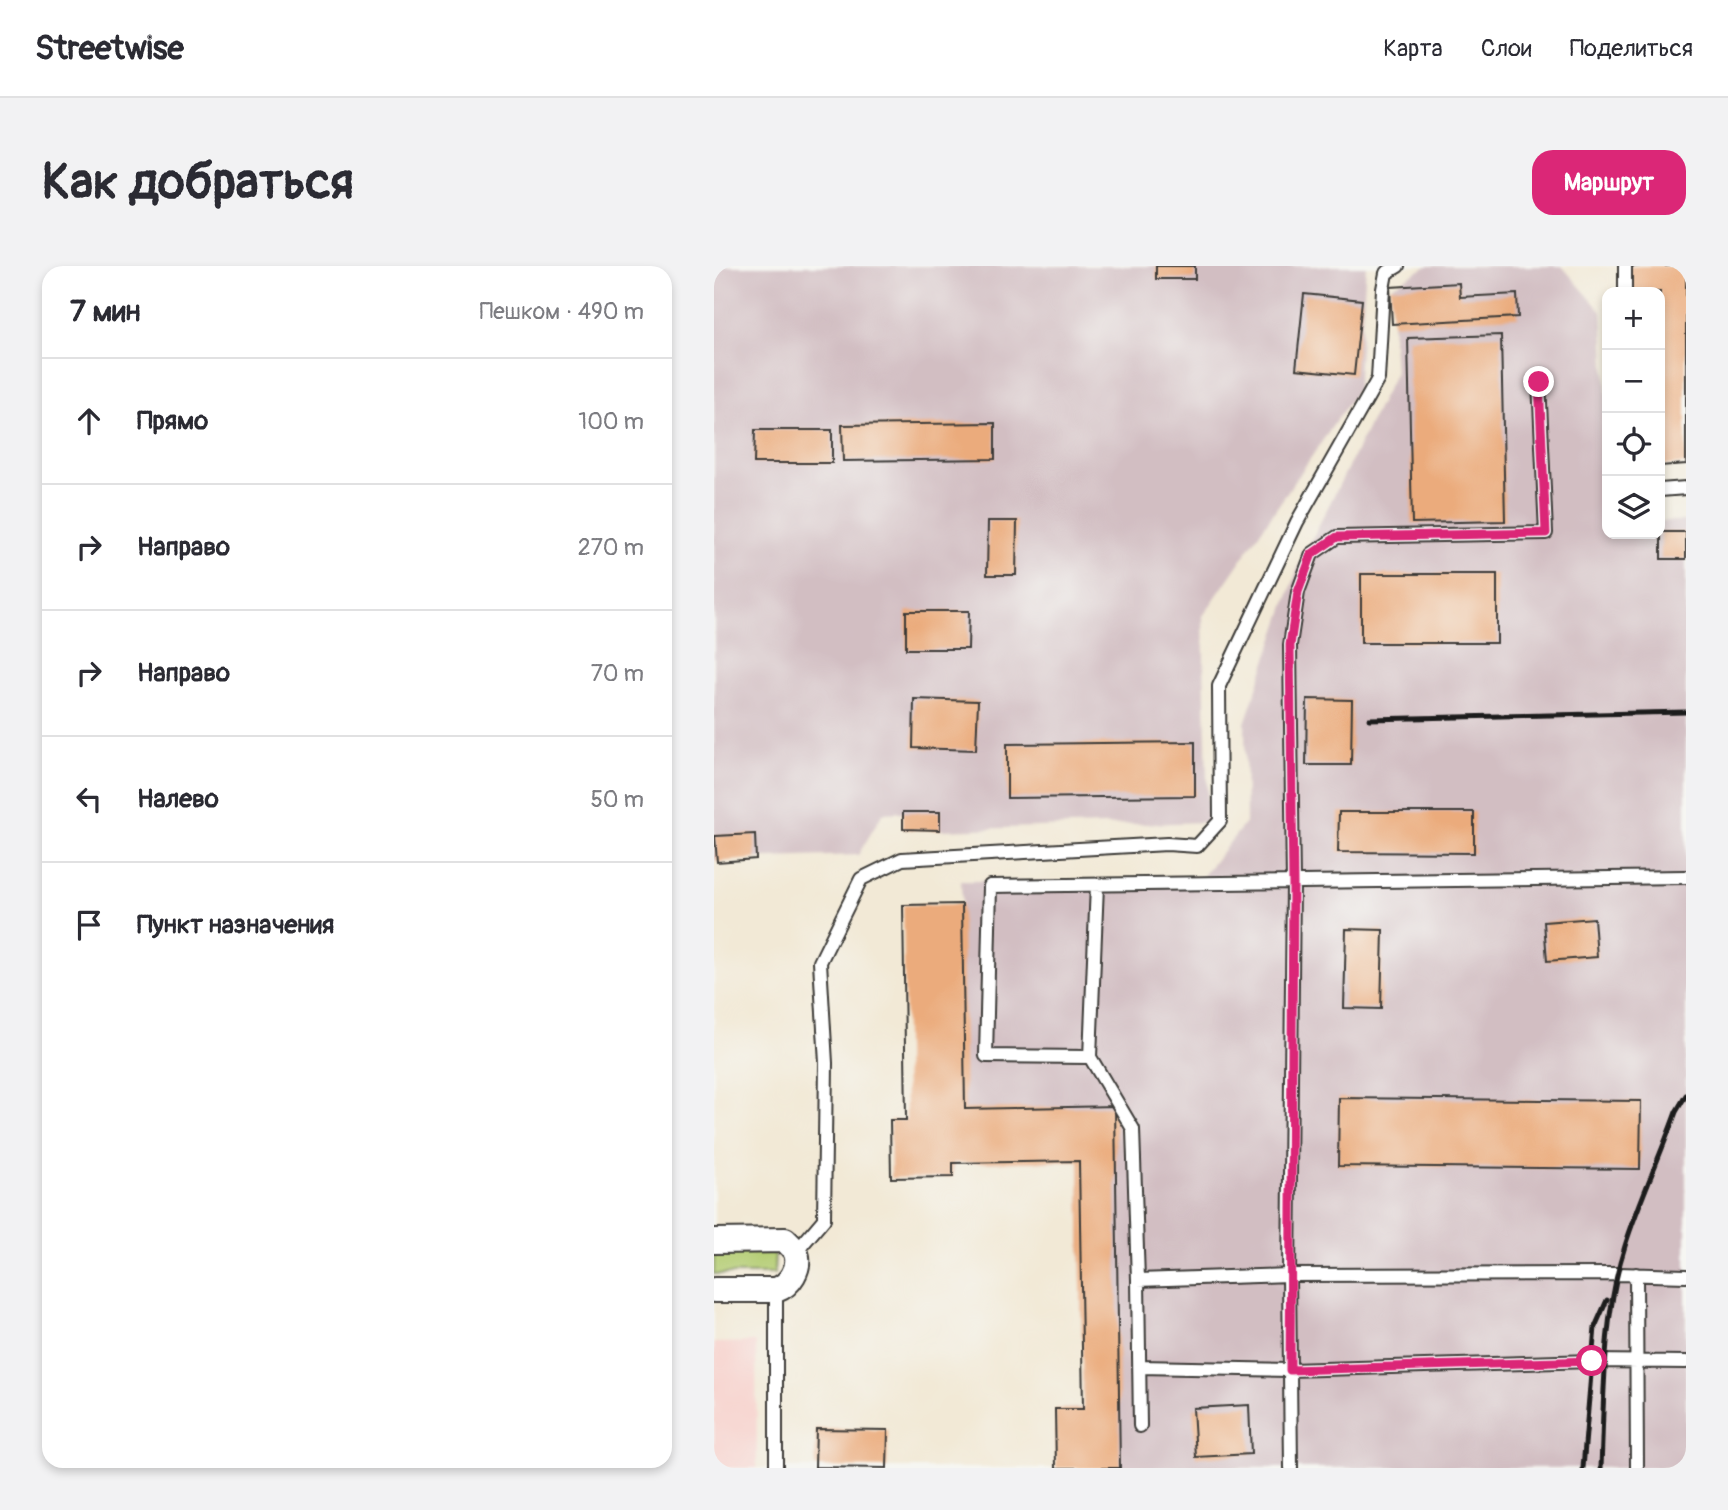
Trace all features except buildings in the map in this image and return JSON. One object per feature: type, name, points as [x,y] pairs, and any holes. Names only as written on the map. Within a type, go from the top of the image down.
[{"type":"street","points":[[714,1241],[790,1246],[797,1267],[785,1287],[776,1290],[714,1290]]},
{"type":"lane","points":[[790,1246],[824,1219],[826,1063],[820,962],[861,879],[902,859],[1167,844],[1197,846],[1220,821],[1219,686],[1297,522],[1378,379],[1383,289],[1387,273],[1398,266]]},
{"type":"lane","points":[[1625,266],[1625,287]]},
{"type":"lane","points":[[1291,1468],[1289,1275],[1293,884],[1290,645],[1298,592],[1312,554],[1337,537],[1546,533],[1539,382]]},
{"type":"lane","points":[[1665,490],[1686,488]]},
{"type":"lane","points":[[1090,1057],[986,1056],[990,886],[1686,877]]},
{"type":"lane","points":[[1097,885],[1090,1057],[1133,1129],[1140,1426]]},
{"type":"lane","points":[[1138,1280],[1289,1275],[1686,1276]]},
{"type":"lane","points":[[1636,1275],[1637,1468]]},
{"type":"lane","points":[[776,1290],[776,1468]]},
{"type":"lane","points":[[1140,1367],[1290,1370],[1592,1361],[1686,1362]]},
{"type":"shaded area","points":[[714,266],[1366,266],[1357,390],[1203,616],[1208,822],[903,829],[903,812],[883,813],[858,855],[714,860]]},
{"type":"shaded area","points":[[1427,266],[1562,266],[1602,312],[1602,539],[1665,539],[1665,521],[1686,521],[1686,1468],[1057,1468],[1055,1409],[1083,1408],[1079,1161],[954,1163],[953,1177],[891,1178],[890,1120],[906,1119],[962,904],[961,881],[1198,882],[1246,822],[1245,723],[1299,565],[1395,373],[1390,287]]},
{"type":"shaded area","points":[[756,1342],[757,1468],[714,1468],[714,1343]]},
{"type":"green space","points":[[775,1252],[774,1274],[714,1274],[714,1253]]},
{"type":"railway","points":[[1369,719],[1686,712]]},
{"type":"railway","points":[[1601,1468],[1606,1356],[1612,1299],[1618,1272],[1643,1196],[1676,1112],[1686,1095]]},
{"type":"railway","points":[[1583,1468],[1595,1327],[1607,1300]]},
{"type":"route","points":[[1539,382],[1546,533],[1337,537],[1312,554],[1298,592],[1290,645],[1293,884],[1290,1370],[1592,1361]]}]
